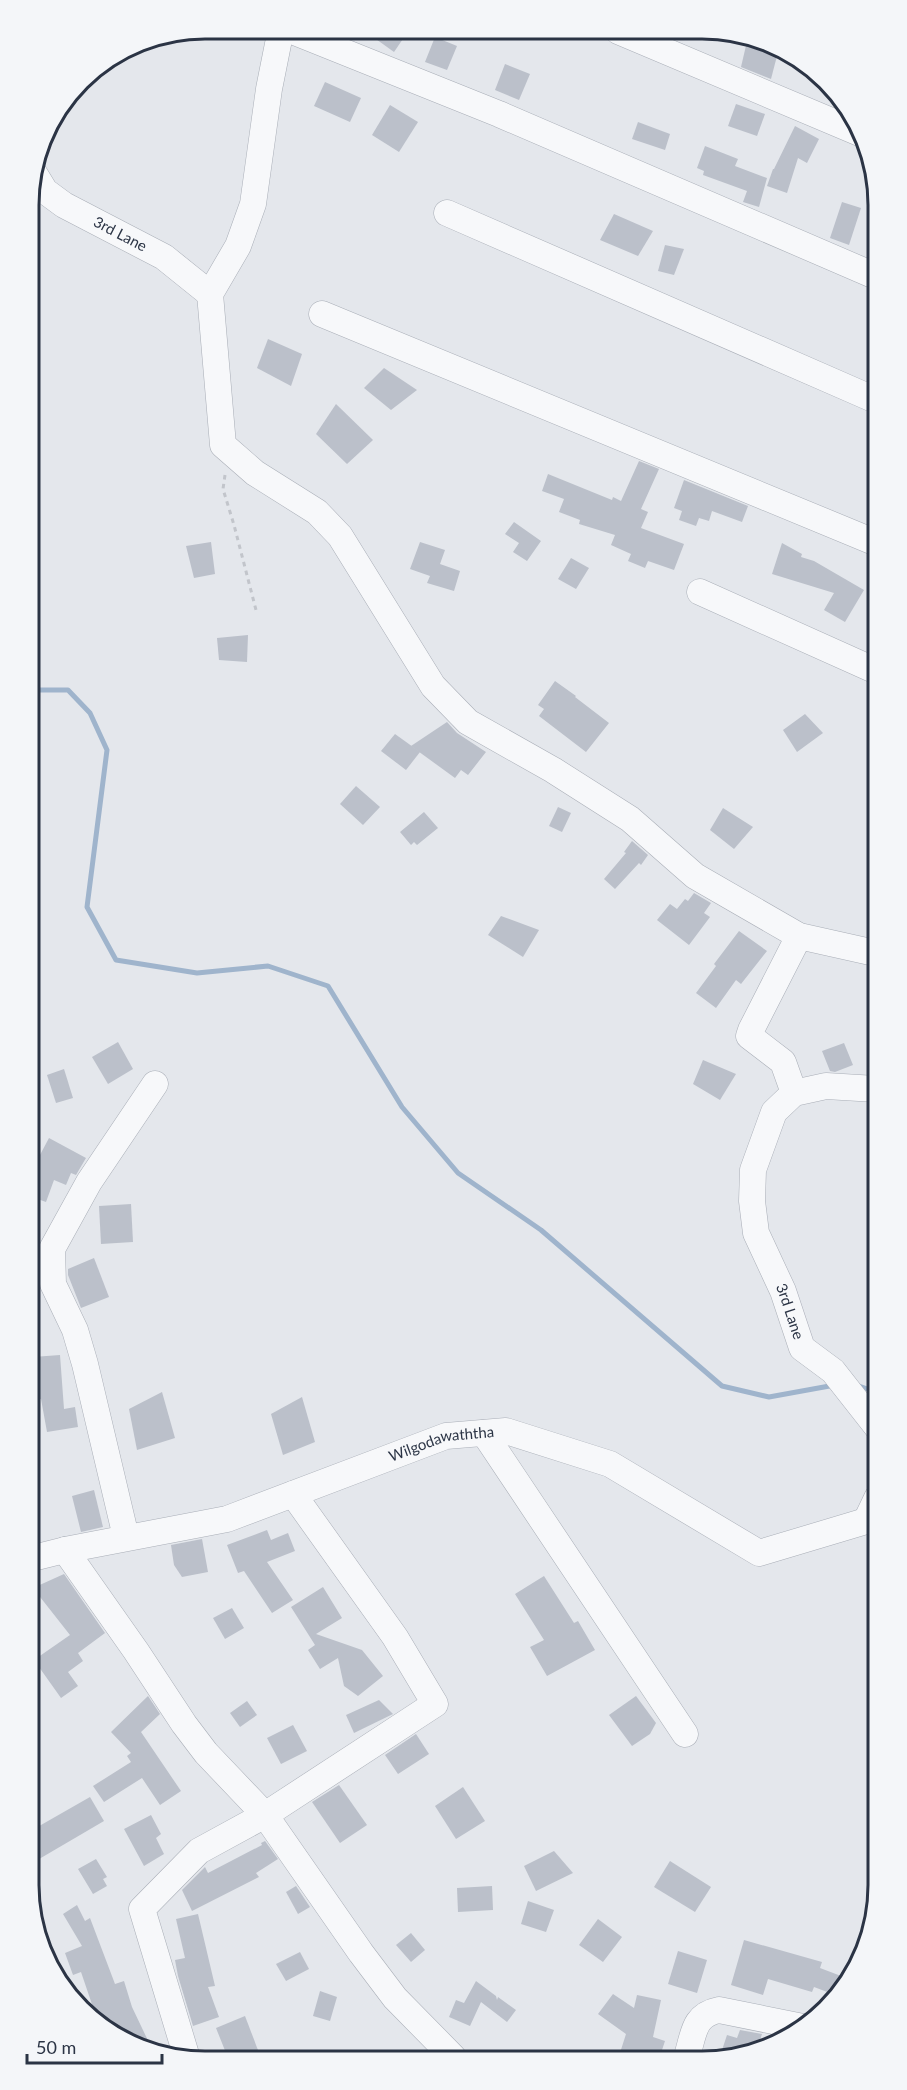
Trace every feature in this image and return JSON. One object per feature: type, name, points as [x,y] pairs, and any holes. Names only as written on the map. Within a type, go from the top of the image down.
[{"type":"street","points":[[279,39],[269,89],[253,204],[238,246],[210,294],[223,445],[255,473],[316,512],[340,536],[433,686],[468,722],[553,770],[630,819],[695,876],[799,936],[868,951]]},
{"type":"street","points":[[312,39],[499,114],[868,273]]},
{"type":"street","points":[[637,39],[850,129]]},
{"type":"street","name":"3rd Lane","points":[[40,184],[45,191],[64,205],[164,257],[210,294]]},
{"type":"street","points":[[447,213],[868,397]]},
{"type":"street","points":[[322,314],[868,540]]},
{"type":"street","points":[[700,592],[868,667]]},
{"type":"street","points":[[799,936],[749,1036],[783,1062],[794,1093],[826,1086],[868,1089]]},
{"type":"street","points":[[126,1538],[85,1364],[75,1330],[53,1284],[52,1249],[89,1182],[154,1083]]},
{"type":"street","name":"3rd Lane","points":[[794,1093],[774,1112],[753,1170],[752,1201],[756,1233],[783,1291],[802,1348],[833,1371],[868,1416]]},
{"type":"street","name":"Wilgodawaththa","points":[[39,1556],[227,1519],[446,1436],[506,1431],[610,1464],[759,1553],[868,1525]]},
{"type":"street","points":[[484,1433],[685,1734]]},
{"type":"street","points":[[185,2050],[142,1909],[199,1851],[265,1815],[435,1704],[394,1637],[293,1494]]},
{"type":"street","points":[[65,1550],[206,1753],[265,1815],[395,1998],[447,2051]]},
{"type":"street","points":[[689,2051],[699,2019],[708,2012],[719,2010],[791,2025]]},
{"type":"path","points":[[225,469],[223,489],[256,610]]},
{"type":"building","points":[[376,39],[403,39],[394,52]]},
{"type":"building","points":[[434,39],[457,46],[447,70],[425,62]]},
{"type":"building","points":[[746,45],[777,57],[771,79],[741,67]]},
{"type":"building","points":[[505,64],[530,74],[519,100],[495,90]]},
{"type":"building","points":[[325,82],[361,98],[350,122],[314,106]]},
{"type":"building","points":[[736,104],[765,114],[757,136],[728,126]]},
{"type":"building","points":[[390,105],[418,122],[399,152],[372,135]]},
{"type":"building","points":[[638,122],[670,134],[665,150],[632,139]]},
{"type":"building","points":[[795,126],[819,139],[807,163],[798,158],[787,193],[767,186]]},
{"type":"building","points":[[705,146],[738,159],[735,166],[767,178],[759,207],[743,202],[747,191],[703,175],[704,171],[697,168]]},
{"type":"building","points":[[842,202],[861,208],[849,245],[830,238]]},
{"type":"building","points":[[614,214],[653,231],[638,256],[600,240]]},
{"type":"building","points":[[665,245],[684,249],[674,275],[658,271]]},
{"type":"building","points":[[268,339],[302,354],[291,386],[257,368]]},
{"type":"building","points":[[384,368],[417,390],[391,410],[364,388]]},
{"type":"building","points":[[336,404],[373,440],[347,464],[316,434]]},
{"type":"building","points":[[639,461],[659,469],[641,509],[648,512],[641,528],[684,544],[674,570],[648,561],[645,568],[628,561],[631,554],[611,545],[615,535],[579,524],[580,520],[559,512],[564,499],[542,491],[548,474],[612,500],[613,497],[621,501]]},
{"type":"building","points":[[684,480],[748,506],[742,522],[712,511],[709,521],[699,518],[696,526],[679,520],[682,511],[674,508]]},
{"type":"building","points":[[514,522],[541,541],[527,561],[513,552],[519,543],[505,534]]},
{"type":"building","points":[[211,542],[215,574],[194,578],[186,546]]},
{"type":"building","points":[[420,542],[445,550],[440,564],[460,571],[454,591],[427,583],[430,576],[410,569]]},
{"type":"building","points":[[782,543],[802,554],[801,557],[814,561],[864,590],[845,622],[824,610],[834,593],[772,574]]},
{"type":"building","points":[[571,558],[589,568],[576,589],[558,579]]},
{"type":"building","points":[[248,635],[247,662],[219,660],[217,638]]},
{"type":"building","points":[[555,681],[609,723],[586,752],[539,716],[544,709],[538,705]]},
{"type":"building","points":[[805,714],[823,733],[797,752],[783,730]]},
{"type":"building","points":[[447,722],[457,733],[486,752],[468,775],[461,770],[455,778],[411,746]]},
{"type":"building","points":[[395,734],[420,752],[406,770],[381,751]]},
{"type":"building","points":[[356,786],[380,807],[363,825],[340,804]]},
{"type":"building","points":[[558,807],[571,813],[562,832],[549,826]]},
{"type":"building","points":[[723,808],[753,827],[734,849],[710,830]]},
{"type":"building","points":[[424,812],[438,828],[417,845],[414,842],[411,845],[400,832]]},
{"type":"building","points":[[632,841],[648,855],[641,865],[639,863],[615,889],[604,879],[626,853],[624,852]]},
{"type":"building","points":[[694,893],[711,903],[704,913],[710,917],[689,945],[657,920],[670,904],[677,909]]},
{"type":"building","points":[[501,916],[539,930],[523,957],[488,935]]},
{"type":"building","points":[[739,931],[767,951],[741,984],[736,980],[716,1008],[696,993]]},
{"type":"building","points":[[118,1042],[133,1069],[108,1084],[92,1057]]},
{"type":"building","points":[[844,1043],[853,1065],[835,1072],[830,1071],[822,1051]]},
{"type":"building","points":[[703,1060],[736,1074],[720,1100],[693,1084]]},
{"type":"building","points":[[64,1069],[73,1098],[56,1103],[47,1075]]},
{"type":"building","points":[[49,1138],[86,1158],[76,1175],[71,1173],[66,1185],[54,1180],[46,1202],[39,1200],[39,1157]]},
{"type":"building","points":[[131,1204],[133,1242],[101,1244],[99,1206]]},
{"type":"building","points":[[94,1258],[109,1297],[81,1308],[68,1275],[68,1269]]},
{"type":"building","points":[[60,1355],[64,1409],[75,1407],[78,1427],[47,1432],[41,1399],[39,1399],[39,1357]]},
{"type":"building","points":[[162,1392],[175,1438],[137,1450],[129,1409]]},
{"type":"building","points":[[302,1397],[315,1442],[283,1455],[271,1414]]},
{"type":"building","points":[[94,1490],[103,1527],[81,1532],[72,1496]]},
{"type":"building","points":[[267,1530],[271,1540],[288,1533],[295,1551],[267,1562],[293,1600],[272,1613],[244,1571],[238,1573],[227,1545]]},
{"type":"building","points":[[202,1539],[208,1572],[182,1577],[174,1565],[171,1545]]},
{"type":"building","points":[[64,1574],[105,1633],[78,1653],[83,1661],[68,1672],[78,1686],[61,1698],[39,1667],[39,1657],[70,1635],[39,1596],[39,1585]]},
{"type":"building","points":[[544,1576],[574,1623],[578,1621],[595,1650],[547,1676],[530,1647],[544,1640],[515,1594]]},
{"type":"building","points":[[323,1587],[342,1618],[316,1634],[362,1650],[383,1676],[358,1696],[344,1686],[338,1658],[320,1669],[308,1650],[315,1645],[291,1607]]},
{"type":"building","points":[[232,1608],[244,1628],[225,1639],[213,1618]]},
{"type":"building","points":[[148,1696],[160,1714],[141,1732],[181,1791],[160,1805],[142,1778],[104,1802],[93,1786],[131,1762],[127,1756],[131,1753],[111,1732]]},
{"type":"building","points":[[636,1696],[656,1723],[650,1734],[632,1746],[609,1715]]},
{"type":"building","points":[[379,1700],[393,1714],[354,1733],[346,1715]]},
{"type":"building","points":[[247,1701],[257,1715],[240,1727],[230,1713]]},
{"type":"building","points":[[293,1725],[307,1751],[281,1764],[267,1738]]},
{"type":"building","points":[[416,1734],[429,1754],[398,1774],[385,1755]]},
{"type":"building","points":[[339,1785],[367,1825],[340,1843],[312,1802]]},
{"type":"building","points":[[463,1787],[485,1821],[456,1839],[435,1806]]},
{"type":"building","points":[[90,1797],[104,1821],[39,1859],[39,1826]]},
{"type":"building","points":[[151,1815],[161,1834],[156,1838],[164,1854],[144,1866],[124,1829]]},
{"type":"building","points":[[265,1841],[278,1859],[256,1873],[259,1877],[192,1911],[182,1890],[205,1867],[208,1873],[262,1845],[261,1843]]},
{"type":"building","points":[[554,1851],[573,1873],[536,1891],[524,1866]]},
{"type":"building","points":[[96,1859],[107,1877],[103,1879],[107,1886],[93,1894],[78,1869]]},
{"type":"building","points":[[670,1861],[711,1887],[695,1912],[654,1887]]},
{"type":"building","points":[[296,1886],[310,1907],[298,1914],[286,1892]]},
{"type":"building","points":[[492,1886],[493,1910],[458,1912],[457,1888]]},
{"type":"building","points":[[528,1901],[554,1910],[546,1932],[521,1924]]},
{"type":"building","points":[[77,1905],[85,1921],[90,1918],[115,1984],[124,1981],[132,2007],[148,2040],[131,2034],[93,2008],[81,1972],[73,1975],[65,1953],[82,1946],[63,1914]]},
{"type":"building","points":[[198,1914],[215,1986],[208,1987],[219,2017],[193,2026],[175,1960],[185,1958],[176,1919]]},
{"type":"building","points":[[598,1919],[622,1937],[603,1962],[579,1945]]},
{"type":"building","points":[[411,1933],[425,1950],[411,1962],[396,1945]]},
{"type":"building","points":[[744,1940],[822,1962],[820,1968],[841,1976],[829,1993],[814,1987],[812,1992],[768,1979],[763,1995],[731,1985]]},
{"type":"building","points":[[678,1951],[707,1960],[697,1993],[668,1984]]},
{"type":"building","points":[[300,1952],[309,1969],[286,1981],[276,1964]]},
{"type":"building","points":[[476,1981],[496,1996],[497,2000],[498,1997],[516,2010],[507,2022],[481,2002],[470,2026],[449,2017],[456,2000],[464,2003]]},
{"type":"building","points":[[320,1991],[337,1997],[330,2021],[313,2016]]},
{"type":"building","points":[[613,1994],[634,2008],[637,1995],[661,2000],[653,2037],[665,2041],[662,2051],[621,2051],[626,2034],[598,2014]]},
{"type":"building","points":[[245,2016],[258,2051],[225,2051],[216,2028]]},
{"type":"building","points":[[740,2030],[762,2034],[760,2040],[722,2050],[727,2035],[737,2038]]},
{"type":"waterway","points":[[39,690],[68,690],[90,713],[107,750],[87,907],[116,960],[197,973],[268,966],[328,986],[402,1107],[458,1173],[541,1230],[722,1386],[769,1397],[835,1385]]},
{"type":"waterway","points":[[856,1385],[868,1389]]}]
